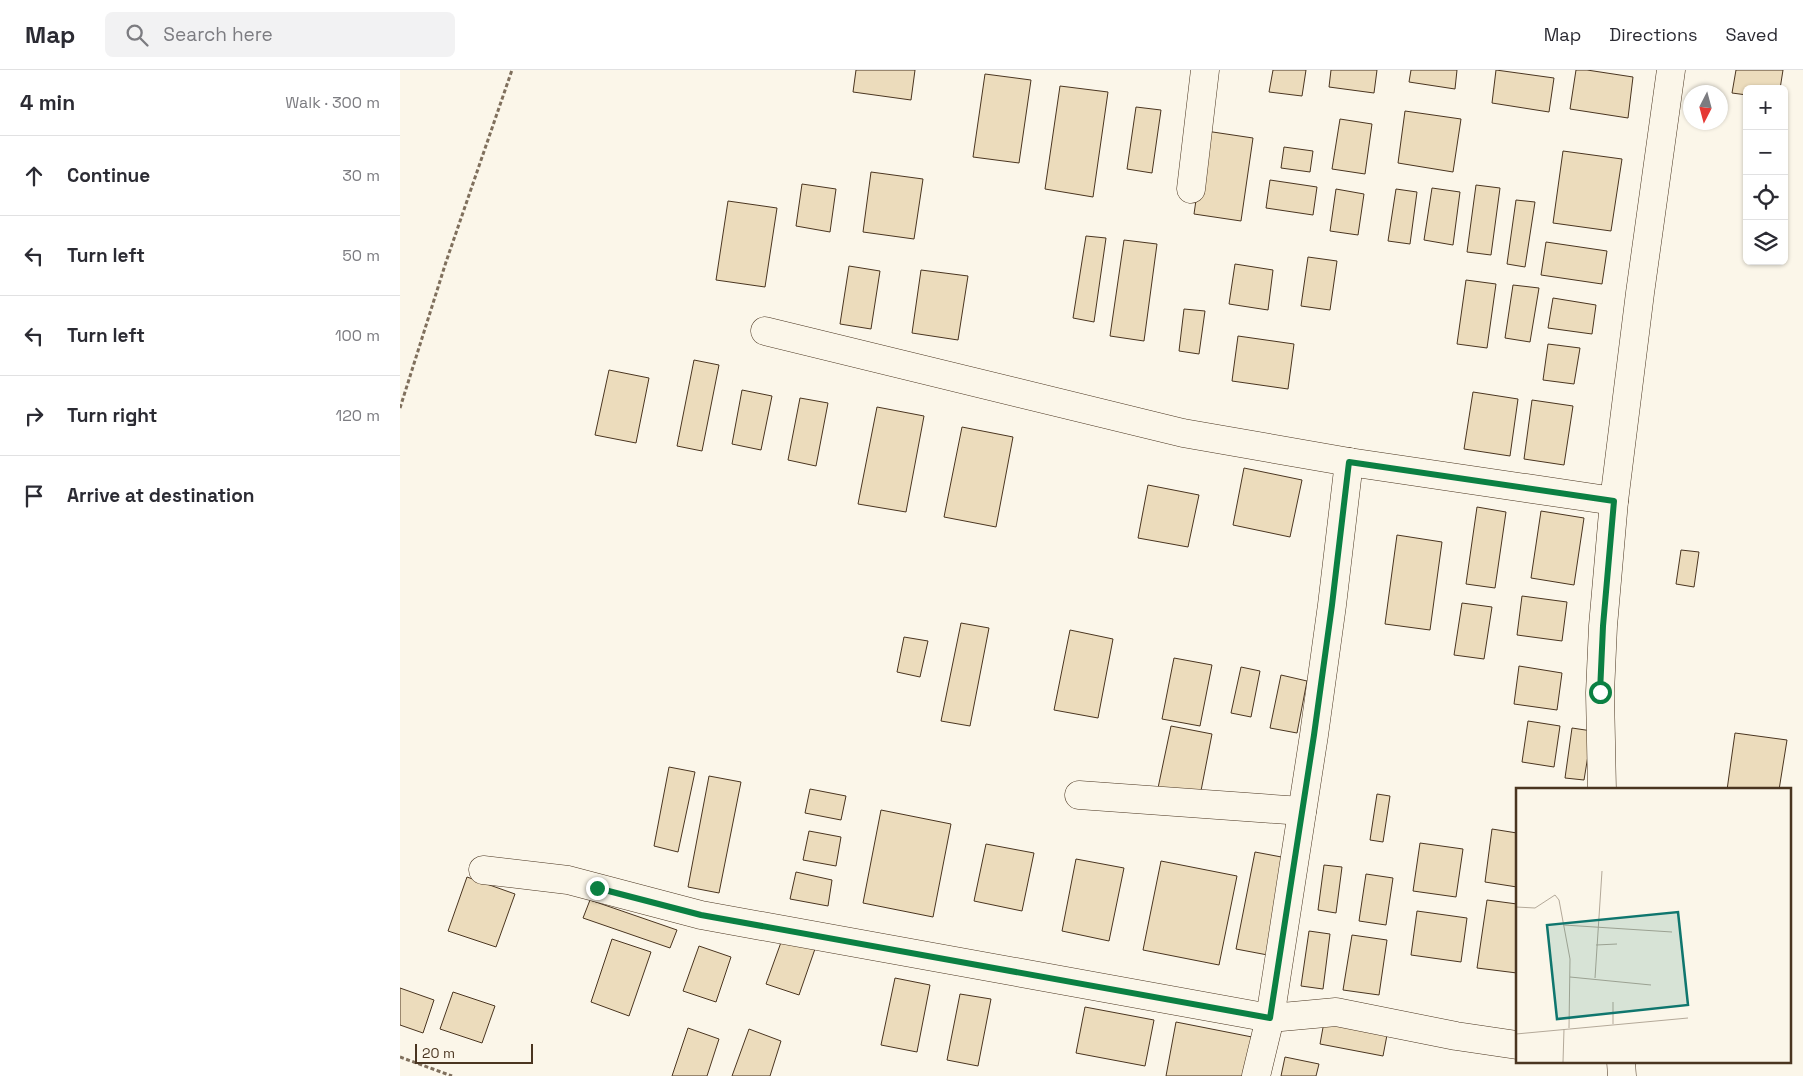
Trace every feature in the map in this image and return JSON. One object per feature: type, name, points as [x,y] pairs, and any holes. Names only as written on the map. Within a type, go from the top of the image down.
[{"type":"street","points":[[1191,189],[1205,70]]},
{"type":"street","points":[[1602,788],[1600,692],[1603,626],[1614,501],[1671,70]]},
{"type":"street","points":[[765,330],[1183,433],[1349,462],[1614,501]]},
{"type":"street","points":[[1256,1076],[1270,1018],[1302,811],[1332,605],[1349,462]]},
{"type":"street","points":[[1079,795],[1302,811]]},
{"type":"street","points":[[483,870],[568,880],[701,915],[1270,1018],[1336,1012],[1456,1036],[1516,1045]]},
{"type":"path","points":[[400,408],[446,262],[512,70]]},
{"type":"path","points":[[400,1057],[452,1076]]},
{"type":"building","points":[[856,70],[915,70],[911,100],[853,92]]},
{"type":"building","points":[[1273,70],[1306,70],[1302,96],[1269,92]]},
{"type":"building","points":[[1331,70],[1377,70],[1374,93],[1329,87]]},
{"type":"building","points":[[1411,70],[1457,70],[1455,89],[1409,82]]},
{"type":"building","points":[[1496,70],[1554,78],[1549,112],[1492,103]]},
{"type":"building","points":[[1576,70],[1633,77],[1628,118],[1570,109]]},
{"type":"building","points":[[1736,70],[1783,70],[1781,85],[1743,85],[1743,94],[1732,93]]},
{"type":"building","points":[[985,74],[1031,80],[1019,163],[973,157]]},
{"type":"building","points":[[1060,86],[1108,92],[1093,197],[1045,189]]},
{"type":"building","points":[[1136,107],[1161,110],[1152,173],[1127,169]]},
{"type":"building","points":[[1405,111],[1461,119],[1453,172],[1398,163]]},
{"type":"building","points":[[1340,119],[1372,124],[1365,174],[1332,169]]},
{"type":"building","points":[[1206,131],[1253,138],[1241,221],[1194,214]]},
{"type":"building","points":[[1284,147],[1313,151],[1310,172],[1281,168]]},
{"type":"building","points":[[1563,151],[1622,159],[1611,231],[1553,223]]},
{"type":"building","points":[[871,172],[923,179],[914,239],[863,232]]},
{"type":"building","points":[[1270,180],[1317,187],[1313,215],[1266,208]]},
{"type":"building","points":[[802,184],[836,189],[830,232],[796,226]]},
{"type":"building","points":[[1476,185],[1500,188],[1491,255],[1467,252]]},
{"type":"building","points":[[1432,188],[1460,192],[1453,245],[1424,240]]},
{"type":"building","points":[[1336,189],[1364,194],[1358,235],[1330,231]]},
{"type":"building","points":[[1396,189],[1417,192],[1410,244],[1388,241]]},
{"type":"building","points":[[1516,200],[1535,202],[1525,267],[1507,264]]},
{"type":"building","points":[[728,201],[777,208],[765,287],[716,280]]},
{"type":"building","points":[[1086,236],[1106,238],[1094,322],[1073,318]]},
{"type":"building","points":[[1124,240],[1157,244],[1144,341],[1110,336]]},
{"type":"building","points":[[1546,242],[1607,251],[1602,284],[1541,275]]},
{"type":"building","points":[[1308,257],[1337,261],[1330,310],[1301,306]]},
{"type":"building","points":[[1235,264],[1273,270],[1268,310],[1229,304]]},
{"type":"building","points":[[849,266],[880,271],[871,329],[840,324]]},
{"type":"building","points":[[921,270],[968,276],[958,340],[912,333]]},
{"type":"building","points":[[1466,280],[1496,284],[1487,348],[1457,344]]},
{"type":"building","points":[[1513,285],[1539,288],[1530,342],[1505,338]]},
{"type":"building","points":[[1553,298],[1596,305],[1592,334],[1548,328]]},
{"type":"building","points":[[1184,309],[1205,311],[1199,354],[1179,351]]},
{"type":"building","points":[[1238,336],[1294,344],[1288,389],[1232,381]]},
{"type":"building","points":[[1548,344],[1580,348],[1574,384],[1543,380]]},
{"type":"building","points":[[694,360],[719,365],[702,451],[677,446]]},
{"type":"building","points":[[609,370],[649,378],[636,443],[595,435]]},
{"type":"building","points":[[742,390],[772,396],[761,450],[732,444]]},
{"type":"building","points":[[1473,392],[1518,399],[1510,456],[1464,449]]},
{"type":"building","points":[[800,398],[828,403],[816,466],[788,460]]},
{"type":"building","points":[[1532,400],[1573,406],[1564,465],[1524,459]]},
{"type":"building","points":[[877,407],[924,416],[906,512],[858,504]]},
{"type":"building","points":[[962,427],[1013,437],[996,527],[944,517]]},
{"type":"building","points":[[1244,468],[1302,480],[1290,537],[1233,525]]},
{"type":"building","points":[[1148,485],[1199,495],[1188,547],[1138,538]]},
{"type":"building","points":[[1477,507],[1506,512],[1495,588],[1466,584]]},
{"type":"building","points":[[1541,511],[1584,518],[1574,585],[1531,578]]},
{"type":"building","points":[[1397,535],[1442,542],[1430,630],[1385,624]]},
{"type":"building","points":[[1681,550],[1699,552],[1694,587],[1676,584]]},
{"type":"building","points":[[1522,596],[1567,602],[1562,641],[1517,635]]},
{"type":"building","points":[[1462,603],[1492,607],[1484,659],[1454,655]]},
{"type":"building","points":[[961,623],[989,628],[970,726],[941,721]]},
{"type":"building","points":[[1070,630],[1113,639],[1098,718],[1054,710]]},
{"type":"building","points":[[904,637],[928,641],[920,677],[897,672]]},
{"type":"building","points":[[1174,658],[1212,665],[1200,726],[1162,719]]},
{"type":"building","points":[[1519,666],[1562,673],[1557,710],[1514,704]]},
{"type":"building","points":[[1241,667],[1260,671],[1251,717],[1231,713]]},
{"type":"building","points":[[1281,675],[1307,681],[1297,733],[1270,728]]},
{"type":"building","points":[[1528,721],[1560,726],[1554,767],[1522,762]]},
{"type":"building","points":[[1171,726],[1212,734],[1200,796],[1158,788]]},
{"type":"building","points":[[1572,728],[1592,731],[1584,780],[1565,778]]},
{"type":"building","points":[[1735,733],[1787,740],[1779,788],[1727,788]]},
{"type":"building","points":[[669,767],[695,772],[678,852],[654,846]]},
{"type":"building","points":[[709,776],[741,782],[719,893],[688,887]]},
{"type":"building","points":[[810,789],[846,796],[841,820],[805,813]]},
{"type":"building","points":[[1377,794],[1390,796],[1383,842],[1370,840]]},
{"type":"building","points":[[881,810],[951,824],[933,917],[863,903]]},
{"type":"building","points":[[1492,829],[1516,833],[1516,887],[1485,882]]},
{"type":"building","points":[[809,831],[841,837],[836,866],[803,860]]},
{"type":"building","points":[[1420,843],[1463,849],[1456,897],[1413,891]]},
{"type":"building","points":[[986,844],[1034,853],[1022,911],[974,901]]},
{"type":"building","points":[[1255,852],[1292,859],[1273,956],[1236,949]]},
{"type":"building","points":[[1076,859],[1124,868],[1109,941],[1062,931]]},
{"type":"building","points":[[1161,861],[1237,876],[1219,965],[1143,950]]},
{"type":"building","points":[[1324,865],[1342,867],[1336,913],[1318,910]]},
{"type":"building","points":[[796,872],[832,880],[828,906],[790,899]]},
{"type":"building","points":[[1366,874],[1393,878],[1386,925],[1359,921]]},
{"type":"building","points":[[467,877],[515,894],[496,947],[448,931]]},
{"type":"building","points":[[590,900],[677,930],[670,948],[583,918]]},
{"type":"building","points":[[1487,900],[1516,904],[1516,973],[1477,968]]},
{"type":"building","points":[[1417,911],[1467,918],[1461,962],[1411,955]]},
{"type":"building","points":[[1309,931],[1330,934],[1323,989],[1301,986]]},
{"type":"building","points":[[784,934],[816,946],[799,995],[766,984]]},
{"type":"building","points":[[1352,935],[1387,940],[1379,995],[1343,990]]},
{"type":"building","points":[[612,939],[651,952],[629,1016],[591,1002]]},
{"type":"building","points":[[699,946],[731,957],[716,1002],[683,991]]},
{"type":"building","points":[[895,978],[930,985],[917,1052],[881,1045]]},
{"type":"building","points":[[400,988],[434,1000],[423,1033],[400,1025]]},
{"type":"building","points":[[453,992],[495,1006],[482,1043],[440,1029]]},
{"type":"building","points":[[960,994],[991,999],[978,1066],[947,1060]]},
{"type":"building","points":[[1085,1007],[1154,1020],[1145,1066],[1076,1053]]},
{"type":"building","points":[[1176,1022],[1252,1037],[1244,1076],[1166,1076]]},
{"type":"building","points":[[1324,1022],[1387,1035],[1383,1056],[1320,1044]]},
{"type":"building","points":[[688,1028],[719,1039],[707,1076],[672,1076]]},
{"type":"building","points":[[749,1029],[781,1041],[770,1076],[732,1076]]},
{"type":"building","points":[[1285,1057],[1319,1064],[1316,1076],[1281,1076]]},
{"type":"route","points":[[597,888],[701,915],[1270,1018],[1314,735],[1349,462],[1614,501],[1603,626],[1600,692]]}]
